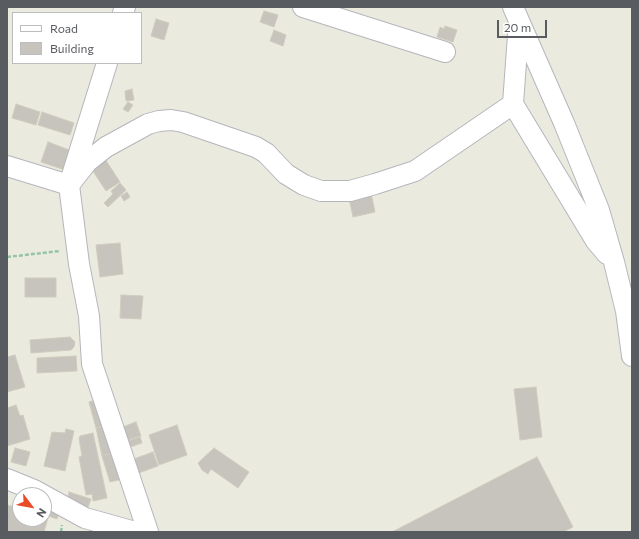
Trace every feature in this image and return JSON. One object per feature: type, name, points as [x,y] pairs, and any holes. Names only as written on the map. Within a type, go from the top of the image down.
[{"type":"street","points":[[303,7],[445,52]]},
{"type":"street","points":[[516,14],[513,104],[596,241],[614,262]]},
{"type":"street","points":[[516,14],[573,145],[598,210],[614,262],[626,311],[632,356]]},
{"type":"street","points":[[107,64],[69,185],[77,249],[89,316],[92,364],[148,532]]},
{"type":"street","points":[[69,185],[87,162],[106,147],[148,124],[171,120],[184,122],[256,147],[266,153],[286,174],[304,185],[322,191],[350,191],[415,171],[513,104]]},
{"type":"street","points":[[7,166],[69,185]]},
{"type":"street","points":[[7,479],[34,490],[85,518],[135,532]]},
{"type":"path","points":[[7,257],[77,249]]},
{"type":"building","points":[[264,11],[278,15],[274,27],[260,22]]},
{"type":"building","points":[[156,19],[169,23],[164,40],[151,36]]},
{"type":"building","points":[[445,26],[457,30],[453,42],[437,37],[440,27],[444,29]]},
{"type":"building","points":[[274,30],[286,35],[283,46],[270,41]]},
{"type":"building","points":[[132,89],[134,100],[126,101],[125,91]]},
{"type":"building","points":[[128,102],[133,105],[128,112],[123,109]]},
{"type":"building","points":[[16,104],[40,112],[36,125],[12,118]]},
{"type":"building","points":[[42,112],[74,123],[70,135],[38,125]]},
{"type":"building","points":[[48,142],[72,151],[65,170],[41,162]]},
{"type":"building","points":[[105,159],[120,182],[106,191],[91,168]]},
{"type":"building","points":[[120,183],[126,190],[108,207],[104,203],[113,194],[111,191]]},
{"type":"building","points":[[127,192],[130,197],[124,201],[121,196]]},
{"type":"building","points":[[371,193],[375,212],[353,217],[349,198]]},
{"type":"building","points":[[120,243],[123,274],[100,277],[96,245]]},
{"type":"building","points":[[25,278],[56,278],[56,297],[25,297]]},
{"type":"building","points":[[121,295],[143,296],[141,319],[120,318]]},
{"type":"building","points":[[70,337],[75,342],[74,347],[71,350],[31,353],[30,340]]},
{"type":"building","points":[[15,355],[25,387],[7,392],[7,357]]},
{"type":"building","points":[[76,356],[77,371],[37,373],[37,358]]},
{"type":"building","points":[[536,387],[542,437],[520,440],[514,389]]},
{"type":"building","points":[[100,399],[108,425],[96,428],[89,402]]},
{"type":"building","points":[[16,405],[20,416],[23,415],[30,439],[7,446],[7,408]]},
{"type":"building","points":[[136,422],[141,436],[125,441],[120,428]]},
{"type":"building","points":[[108,425],[116,452],[102,456],[96,428]]},
{"type":"building","points":[[177,425],[187,455],[159,465],[149,435]]},
{"type":"building","points":[[66,429],[74,431],[65,471],[44,466],[52,432],[65,433]]},
{"type":"building","points":[[93,433],[107,498],[93,501],[92,494],[86,495],[79,457],[82,456],[79,438],[80,436]]},
{"type":"building","points":[[140,437],[142,443],[127,448],[125,442]]},
{"type":"building","points":[[15,448],[30,452],[26,466],[11,462]]},
{"type":"building","points":[[214,448],[249,472],[238,488],[211,469],[208,474],[202,470],[198,463]]},
{"type":"building","points":[[116,452],[123,479],[110,482],[102,456]]},
{"type":"building","points":[[153,452],[158,466],[136,474],[131,460]]},
{"type":"building","points":[[537,457],[573,527],[563,532],[392,532]]},
{"type":"building","points":[[69,492],[91,499],[88,507],[67,500]]},
{"type":"building","points":[[52,504],[61,508],[57,519],[52,517]]},
{"type":"building","points":[[7,505],[12,506],[12,527],[45,527],[44,532],[7,532]]}]
